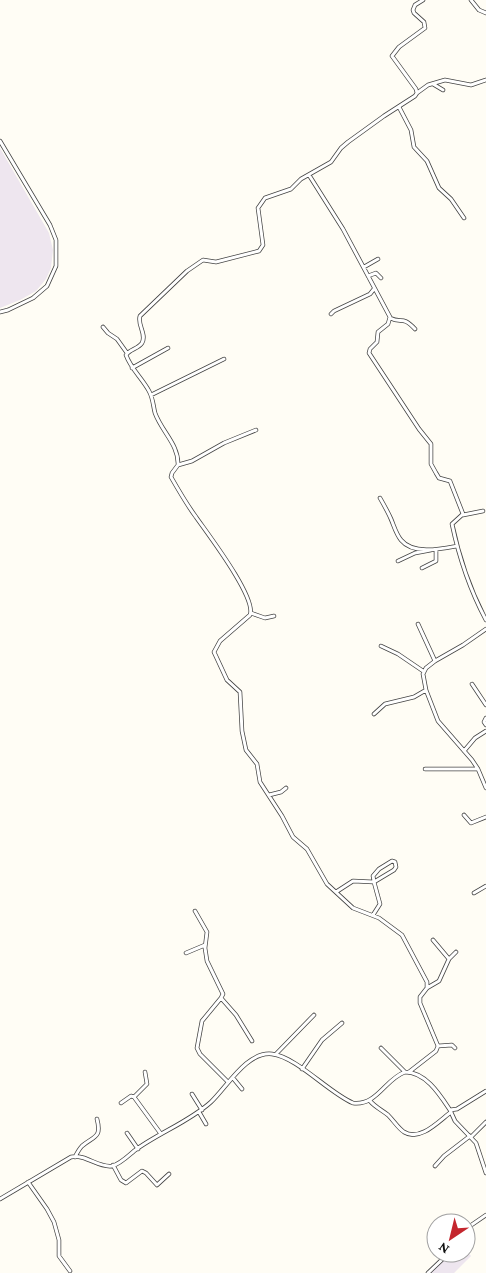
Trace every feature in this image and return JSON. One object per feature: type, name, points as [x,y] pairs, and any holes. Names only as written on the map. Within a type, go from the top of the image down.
[{"type":"street","points":[[417,93],[392,56],[399,47],[425,28],[424,22],[413,10],[415,5],[423,0]]},
{"type":"street","points":[[470,0],[481,11],[486,13]]},
{"type":"street","points":[[127,353],[142,343],[143,335],[139,321],[140,316],[192,267],[203,260],[213,262],[262,249],[258,208],[271,195],[291,189],[301,179],[331,162],[344,146],[412,99],[425,86],[448,80],[472,85],[486,80]]},
{"type":"street","points":[[432,84],[443,90]]},
{"type":"street","points":[[399,107],[411,130],[414,147],[427,161],[439,188],[451,199],[464,218]]},
{"type":"street","points":[[0,141],[50,225],[56,240],[56,266],[46,286],[33,298],[0,312]]},
{"type":"street","points":[[310,175],[364,267],[390,318],[406,320],[415,329]]},
{"type":"street","points":[[364,267],[378,259]]},
{"type":"street","points":[[368,276],[376,273],[381,278]]},
{"type":"street","points":[[331,314],[370,294],[374,289]]},
{"type":"street","points":[[390,318],[388,324],[377,334],[377,342],[370,349],[369,353],[419,429],[432,444],[432,464],[439,477],[450,482],[462,515]]},
{"type":"street","points":[[103,327],[117,339],[127,353],[127,358],[132,368],[151,395],[156,413],[176,451],[178,466]]},
{"type":"street","points":[[132,368],[168,348]]},
{"type":"street","points":[[151,395],[224,359]]},
{"type":"street","points":[[251,613],[241,585],[231,566],[207,530],[196,518],[171,477],[178,466],[192,461],[224,443],[256,430]]},
{"type":"street","points":[[380,498],[402,542],[411,547],[435,550]]},
{"type":"street","points":[[484,511],[462,515],[452,524],[457,546],[475,599],[486,620]]},
{"type":"street","points":[[398,561],[415,553],[457,546]]},
{"type":"street","points":[[422,568],[436,561],[435,550]]},
{"type":"street","points":[[251,613],[265,618],[274,616]]},
{"type":"street","points":[[0,1199],[67,1159],[75,1157],[85,1158],[107,1166],[114,1165],[200,1111],[213,1101],[228,1082],[255,1057],[265,1054],[276,1054],[350,1101],[357,1103],[370,1101],[385,1085],[436,1051],[438,1046],[420,1003],[420,997],[426,988],[427,982],[402,935],[373,915],[357,910],[324,880],[306,850],[293,837],[260,782],[257,764],[246,750],[242,731],[240,692],[226,680],[222,668],[214,655],[214,649],[220,641],[251,613]]},
{"type":"street","points":[[418,624],[435,661]]},
{"type":"street","points":[[486,629],[435,661],[424,671],[423,678],[438,721],[478,769],[486,788]]},
{"type":"street","points":[[381,646],[398,654],[424,671]]},
{"type":"street","points":[[472,684],[486,705]]},
{"type":"street","points":[[374,714],[384,704],[414,697],[426,690]]},
{"type":"street","points":[[486,718],[484,722],[486,725]]},
{"type":"street","points":[[464,751],[474,738],[486,731]]},
{"type":"street","points":[[425,769],[478,769]]},
{"type":"street","points":[[269,795],[281,792],[286,788]]},
{"type":"street","points":[[464,815],[471,824],[486,817]]},
{"type":"street","points":[[336,892],[353,881],[374,882],[394,870],[396,867],[394,862],[392,861],[379,869],[373,876],[374,882],[380,901],[379,907],[373,915]]},
{"type":"street","points":[[474,893],[486,886]]},
{"type":"street","points":[[195,911],[207,932],[204,945],[209,965],[222,991],[221,998],[202,1021],[197,1048],[200,1054],[228,1082]]},
{"type":"street","points":[[433,940],[450,960]]},
{"type":"street","points":[[186,952],[204,945]]},
{"type":"street","points":[[426,988],[440,981],[456,952]]},
{"type":"street","points":[[221,998],[236,1015],[252,1041]]},
{"type":"street","points":[[276,1054],[314,1015]]},
{"type":"street","points":[[302,1069],[322,1040],[342,1023]]},
{"type":"street","points":[[438,1046],[448,1044],[455,1048]]},
{"type":"street","points":[[381,1048],[407,1072],[432,1086],[455,1121],[471,1136],[480,1152],[481,1163],[486,1173]]},
{"type":"street","points":[[121,1103],[131,1096],[134,1097],[147,1084],[145,1072]]},
{"type":"street","points":[[233,1078],[242,1089]]},
{"type":"street","points":[[370,1101],[376,1108],[389,1116],[401,1130],[410,1135],[422,1134],[450,1111],[457,1109],[486,1091]]},
{"type":"street","points":[[192,1094],[206,1124]]},
{"type":"street","points":[[134,1097],[161,1134]]},
{"type":"street","points":[[75,1157],[82,1146],[96,1138],[98,1131],[97,1119]]},
{"type":"street","points":[[435,1166],[444,1156],[486,1122]]},
{"type":"street","points":[[127,1133],[138,1149]]},
{"type":"street","points":[[114,1165],[121,1180],[126,1183],[142,1171],[156,1185],[169,1174]]},
{"type":"street","points":[[28,1182],[54,1222],[59,1240],[60,1256],[70,1271]]},
{"type":"street","points":[[428,1273],[438,1263]]},
{"type":"shaded area","points":[[0,148],[49,233],[53,250],[51,268],[46,279],[36,291],[0,308]]},
{"type":"shaded area","points":[[440,1263],[464,1263],[454,1273],[430,1273]]}]
